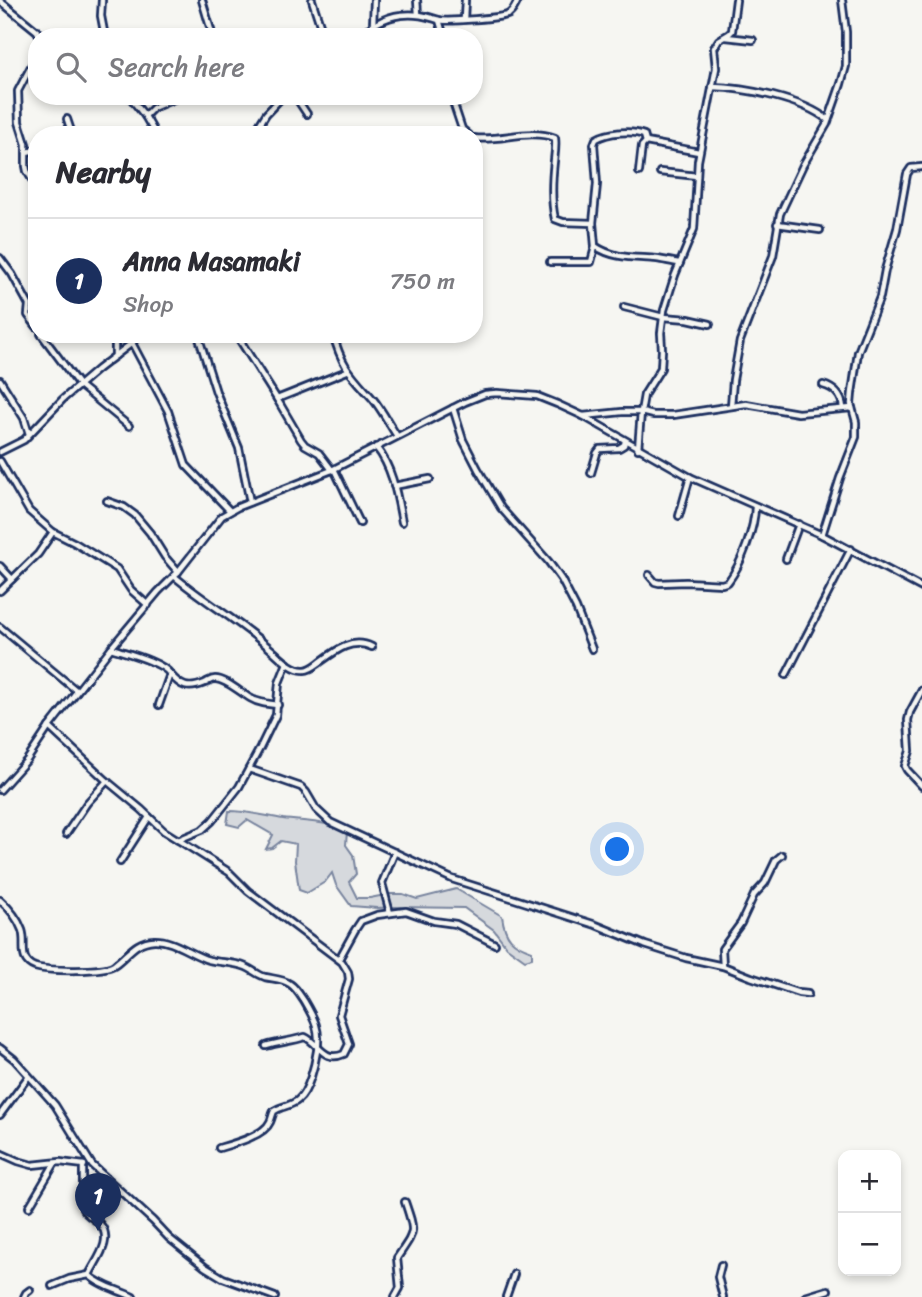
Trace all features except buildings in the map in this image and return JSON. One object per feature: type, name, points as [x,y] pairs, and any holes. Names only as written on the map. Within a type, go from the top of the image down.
[{"type":"street","points":[[102,0],[103,28]]},
{"type":"street","points":[[202,0],[210,28]]},
{"type":"street","points":[[312,0],[321,28]]},
{"type":"street","points":[[373,25],[374,0]]},
{"type":"street","points":[[417,0],[418,14]]},
{"type":"street","points":[[464,19],[465,0]]},
{"type":"street","points":[[369,28],[404,14],[430,16],[439,20],[506,16],[518,0]]},
{"type":"street","points":[[638,449],[644,395],[661,368],[663,317],[694,229],[699,152],[716,68],[714,48],[719,40],[732,31],[736,0]]},
{"type":"street","points":[[731,405],[740,341],[773,256],[777,224],[783,206],[828,120],[846,66],[842,0]]},
{"type":"street","points":[[0,1],[34,28]]},
{"type":"street","points":[[439,20],[441,28]]},
{"type":"street","points":[[724,37],[753,40]]},
{"type":"street","points":[[28,73],[17,98],[28,173]]},
{"type":"street","points":[[712,87],[764,94],[820,113],[828,120]]},
{"type":"street","points":[[137,105],[151,126]]},
{"type":"street","points":[[145,116],[160,105]]},
{"type":"street","points":[[259,126],[274,105]]},
{"type":"street","points":[[301,105],[307,114]]},
{"type":"street","points":[[454,105],[461,126]]},
{"type":"street","points":[[67,119],[69,126]]},
{"type":"street","points":[[550,262],[591,262],[595,246],[593,223],[597,184],[594,144],[596,139],[606,134],[638,133],[644,135],[646,142]]},
{"type":"street","points":[[483,139],[522,135],[555,138],[555,219],[593,223]]},
{"type":"street","points":[[646,142],[699,152]]},
{"type":"street","points":[[639,172],[642,146],[646,142]]},
{"type":"street","points":[[822,535],[856,437],[852,393],[858,352],[880,297],[906,179],[911,168],[922,167]]},
{"type":"street","points":[[660,172],[697,176]]},
{"type":"street","points":[[777,224],[820,230]]},
{"type":"street","points":[[595,246],[622,257],[680,263]]},
{"type":"street","points":[[0,258],[28,303]]},
{"type":"street","points":[[624,307],[663,317],[710,324]]},
{"type":"street","points":[[48,343],[79,385],[129,426]]},
{"type":"street","points":[[115,343],[115,356]]},
{"type":"street","points":[[119,343],[123,350]]},
{"type":"street","points":[[0,452],[24,440],[79,385],[132,343],[168,411],[186,465],[230,511]]},
{"type":"street","points":[[201,343],[220,403],[239,448],[250,502]]},
{"type":"street","points":[[242,343],[301,440],[319,453],[333,470],[360,523]]},
{"type":"street","points":[[336,343],[348,371],[379,407],[397,436]]},
{"type":"street","points":[[277,399],[348,371]]},
{"type":"street","points":[[0,380],[24,418],[30,435]]},
{"type":"street","points":[[823,385],[838,394],[843,408]]},
{"type":"street","points":[[1,395],[8,391]]},
{"type":"street","points":[[0,790],[27,760],[49,727],[111,648],[176,574],[222,516],[250,502],[333,470],[475,397],[497,393],[537,396],[583,416],[690,477],[822,535],[922,588]]},
{"type":"street","points":[[583,416],[641,412],[673,415],[746,404],[798,413],[852,408]]},
{"type":"street","points":[[453,408],[463,440],[478,469],[501,508],[561,579],[592,649]]},
{"type":"street","points":[[592,473],[600,449],[619,448],[625,441]]},
{"type":"street","points":[[376,447],[384,458],[394,485],[402,522]]},
{"type":"street","points":[[0,461],[29,511],[53,532],[117,569],[131,590],[148,605]]},
{"type":"street","points":[[679,516],[690,477]]},
{"type":"street","points":[[394,485],[430,479]]},
{"type":"street","points":[[107,501],[124,507],[135,515],[188,589],[247,628],[287,663],[300,670],[307,670],[350,644],[363,643],[372,647]]},
{"type":"street","points":[[649,575],[659,583],[729,582],[751,531],[755,506]]},
{"type":"street","points":[[786,559],[799,524]]},
{"type":"street","points":[[0,592],[38,554],[53,532]]},
{"type":"street","points":[[786,675],[851,549]]},
{"type":"street","points":[[0,566],[12,579]]},
{"type":"street","points":[[0,627],[77,691]]},
{"type":"street","points":[[111,648],[159,664],[167,669],[178,683],[195,686],[217,679],[249,698],[278,705]]},
{"type":"street","points":[[178,840],[202,830],[212,821],[249,769],[276,715],[279,683],[287,663]]},
{"type":"street","points":[[159,705],[170,674]]},
{"type":"street","points":[[922,690],[908,720],[910,751],[905,766],[922,786]]},
{"type":"street","points":[[49,727],[164,831],[229,872],[248,891],[339,958],[348,972],[349,979],[339,1015],[349,1044],[344,1054],[336,1057],[324,1054],[305,1037],[266,1046]]},
{"type":"street","points":[[249,769],[300,787],[316,809],[330,822],[452,879],[596,925],[645,946],[723,966],[808,994]]},
{"type":"street","points":[[66,834],[87,803],[107,781]]},
{"type":"street","points":[[120,862],[149,817]]},
{"type":"street","points":[[390,913],[382,883],[395,852]]},
{"type":"street","points":[[723,966],[722,949],[741,923],[754,895],[765,883],[776,860],[782,855]]},
{"type":"street","points":[[0,900],[8,907],[21,928],[24,958],[39,968],[108,968],[134,947],[154,940],[164,941],[209,960],[238,965],[292,985],[316,1021],[318,1048],[314,1066],[300,1099],[274,1111],[270,1123],[261,1132],[219,1148]]},
{"type":"street","points":[[339,958],[361,921],[406,911],[456,924],[495,944]]},
{"type":"street","points":[[0,1048],[14,1059],[55,1105],[92,1166],[169,1238],[223,1278],[275,1297]]},
{"type":"street","points":[[0,1115],[28,1077]]},
{"type":"street","points":[[0,1153],[32,1165],[56,1162],[92,1166]]},
{"type":"street","points":[[29,1207],[56,1162]]},
{"type":"street","points":[[83,1165],[83,1209],[101,1225],[105,1233],[104,1245],[89,1275]]},
{"type":"street","points":[[395,1297],[400,1287],[397,1258],[411,1238],[412,1228],[405,1202]]},
{"type":"street","points":[[721,1265],[718,1277],[723,1297]]},
{"type":"street","points":[[506,1297],[514,1274]]},
{"type":"street","points":[[51,1286],[89,1275]]},
{"type":"street","points":[[89,1275],[90,1278],[133,1297]]},
{"type":"street","points":[[24,1297],[30,1290]]},
{"type":"street","points":[[805,1297],[828,1290]]},
{"type":"shaded area","points":[[229,811],[324,824],[347,831],[346,845],[353,855],[356,874],[349,882],[357,898],[403,894],[417,899],[456,889],[502,916],[508,935],[519,946],[532,951],[532,958],[525,960],[507,947],[494,930],[464,908],[351,906],[336,885],[332,873],[325,882],[307,893],[299,890],[295,861],[296,844],[281,841],[266,849],[273,835],[247,820],[239,827],[227,824]]},
{"type":"place","name":"Anna Masamaki","points":[[98,1231]]}]
